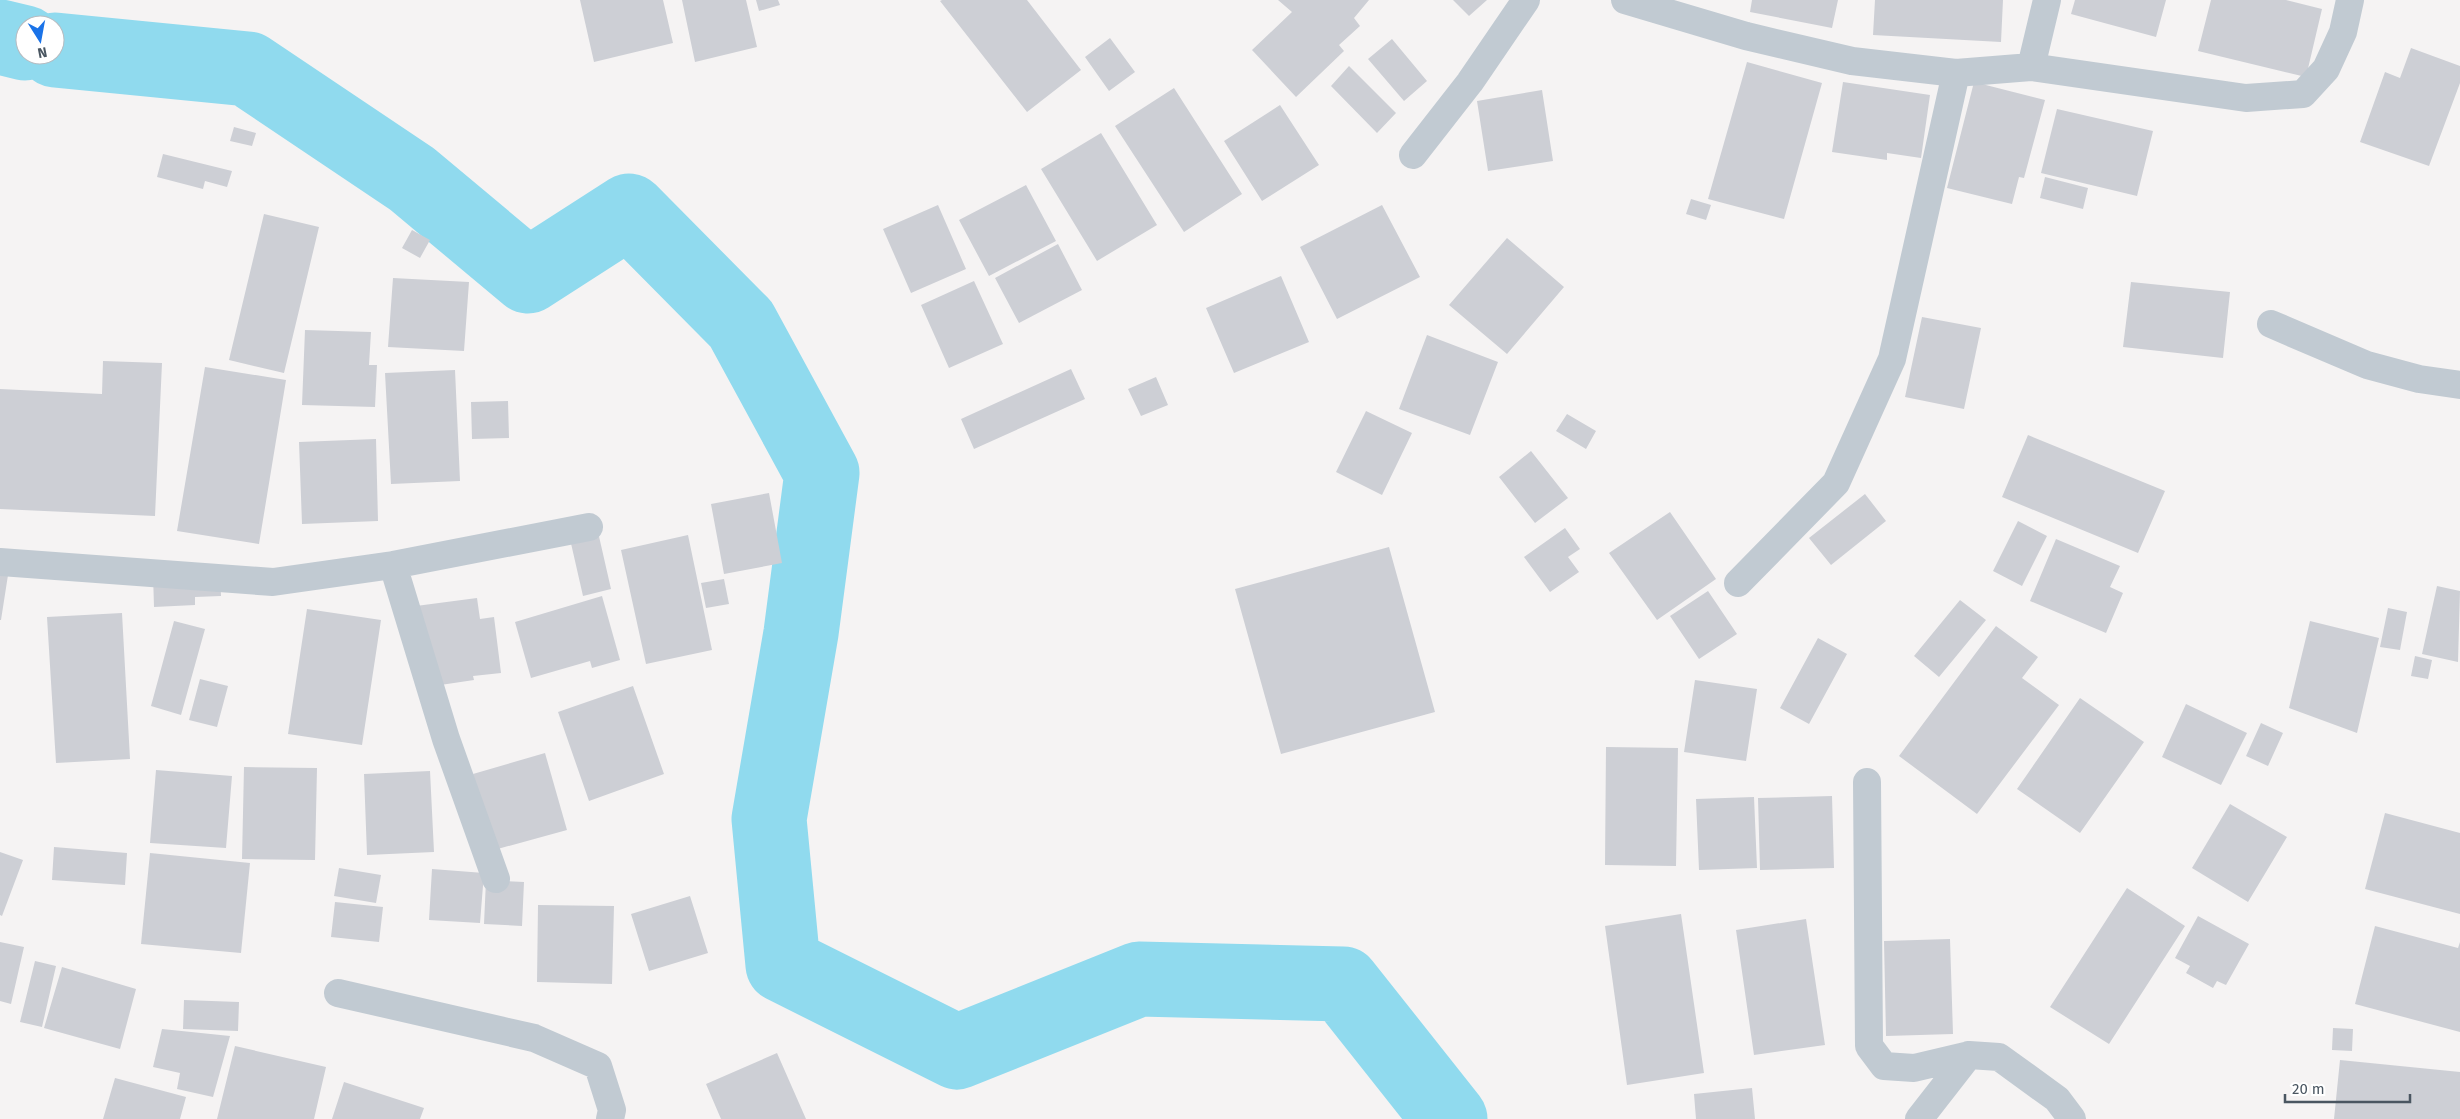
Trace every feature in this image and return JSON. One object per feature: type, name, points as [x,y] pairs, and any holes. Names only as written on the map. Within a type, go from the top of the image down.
[{"type":"street","points":[[1413,155],[1470,82],[1526,0]]},
{"type":"street","points":[[1625,0],[1746,36],[1852,61],[1956,73],[2031,67],[2246,98],[2303,94],[2326,69],[2343,32],[2350,0]]},
{"type":"street","points":[[2031,67],[2048,0]]},
{"type":"street","points":[[1738,583],[1836,484],[1892,359],[1956,73]]},
{"type":"street","points":[[2271,324],[2367,365],[2419,379],[2460,385]]},
{"type":"street","points":[[0,562],[272,582],[393,565],[589,526]]},
{"type":"street","points":[[393,565],[446,739],[496,879]]},
{"type":"street","points":[[1867,782],[1869,1046],[1884,1066],[1906,1068],[1914,1068],[1969,1055],[1999,1057],[2057,1099],[2072,1119]]},
{"type":"street","points":[[338,993],[534,1038],[598,1066],[612,1110],[610,1119]]},
{"type":"street","points":[[1919,1119],[1969,1055]]},
{"type":"building","points":[[580,0],[663,0],[673,43],[594,62]]},
{"type":"building","points":[[682,0],[746,0],[757,47],[695,62]]},
{"type":"building","points":[[756,0],[778,0],[780,5],[759,11]]},
{"type":"building","points":[[1027,0],[1081,70],[1027,112],[940,1]]},
{"type":"building","points":[[1278,0],[1369,0],[1354,18],[1360,26],[1339,45],[1344,51],[1296,97],[1252,50],[1292,12]]},
{"type":"building","points":[[1453,0],[1487,0],[1469,16]]},
{"type":"building","points":[[1752,0],[1838,0],[1832,28],[1750,12]]},
{"type":"building","points":[[1875,0],[2003,0],[2001,42],[1873,35]]},
{"type":"building","points":[[2075,0],[2166,0],[2156,37],[2071,14]]},
{"type":"building","points":[[2211,0],[2286,0],[2322,9],[2306,77],[2198,51]]},
{"type":"building","points":[[1110,38],[1135,72],[1109,91],[1085,57]]},
{"type":"building","points":[[1392,39],[1427,81],[1404,101],[1368,59]]},
{"type":"building","points":[[2411,48],[2460,66],[2460,83],[2429,166],[2360,142],[2385,72],[2400,78]]},
{"type":"building","points":[[1747,62],[1822,83],[1784,219],[1708,199]]},
{"type":"building","points":[[1349,66],[1396,113],[1377,133],[1331,86]]},
{"type":"building","points":[[1843,82],[1930,95],[1921,158],[1887,153],[1887,160],[1832,152]]},
{"type":"building","points":[[1974,82],[2045,100],[2024,178],[2019,177],[2012,204],[1947,188]]},
{"type":"building","points":[[1174,88],[1242,194],[1184,232],[1115,126]]},
{"type":"building","points":[[1542,90],[1553,161],[1488,171],[1477,101]]},
{"type":"building","points":[[1280,105],[1319,165],[1262,201],[1224,141]]},
{"type":"building","points":[[2057,109],[2153,131],[2137,196],[2041,173]]},
{"type":"building","points":[[234,127],[256,133],[252,146],[230,141]]},
{"type":"building","points":[[1101,133],[1157,225],[1097,261],[1041,169]]},
{"type":"building","points":[[163,154],[232,171],[227,187],[205,181],[203,189],[157,177]]},
{"type":"building","points":[[2045,177],[2088,188],[2083,209],[2040,198]]},
{"type":"building","points":[[1026,185],[1056,241],[989,276],[959,220]]},
{"type":"building","points":[[1691,199],[1711,205],[1706,220],[1686,214]]},
{"type":"building","points":[[938,205],[966,269],[911,293],[883,229]]},
{"type":"building","points":[[1382,205],[1420,277],[1337,319],[1300,247]]},
{"type":"building","points":[[264,214],[319,227],[284,373],[229,360]]},
{"type":"building","points":[[412,230],[430,240],[420,258],[402,248]]},
{"type":"building","points":[[1507,238],[1564,287],[1507,354],[1449,305]]},
{"type":"building","points":[[1058,244],[1082,290],[1019,323],[995,278]]},
{"type":"building","points":[[1281,276],[1309,342],[1234,373],[1206,308]]},
{"type":"building","points":[[393,278],[469,282],[464,351],[388,347]]},
{"type":"building","points":[[974,281],[1003,344],[949,368],[921,305]]},
{"type":"building","points":[[2131,282],[2230,292],[2223,358],[2123,347]]},
{"type":"building","points":[[1922,317],[1981,328],[1964,409],[1905,397]]},
{"type":"building","points":[[305,330],[371,332],[369,365],[377,365],[375,407],[302,405]]},
{"type":"building","points":[[1427,335],[1498,362],[1470,435],[1399,409]]},
{"type":"building","points":[[103,361],[162,363],[155,516],[0,509],[0,389],[102,394]]},
{"type":"building","points":[[205,367],[286,380],[259,544],[177,531]]},
{"type":"building","points":[[1071,369],[1085,399],[974,449],[961,419]]},
{"type":"building","points":[[455,370],[460,481],[391,484],[385,373]]},
{"type":"building","points":[[1156,377],[1168,405],[1141,416],[1128,389]]},
{"type":"building","points":[[508,401],[509,438],[472,439],[471,402]]},
{"type":"building","points":[[1366,411],[1412,433],[1382,495],[1336,472]]},
{"type":"building","points":[[1567,414],[1596,431],[1586,449],[1556,431]]},
{"type":"building","points":[[2028,435],[2165,491],[2138,553],[2002,497]]},
{"type":"building","points":[[376,439],[378,521],[302,524],[299,442]]},
{"type":"building","points":[[1531,451],[1568,498],[1535,523],[1499,477]]},
{"type":"building","points":[[769,493],[782,563],[724,574],[711,504]]},
{"type":"building","points":[[1865,494],[1886,521],[1831,565],[1809,538]]},
{"type":"building","points":[[1670,512],[1716,579],[1657,620],[1609,553]]},
{"type":"building","points":[[2018,521],[2047,536],[2022,586],[1993,571]]},
{"type":"building","points":[[1565,528],[1580,549],[1568,557],[1579,572],[1550,592],[1524,557]]},
{"type":"building","points":[[598,532],[611,589],[583,596],[570,539]]},
{"type":"building","points":[[688,535],[712,650],[646,664],[621,550]]},
{"type":"building","points":[[2056,539],[2120,566],[2110,587],[2123,593],[2106,633],[2030,601]]},
{"type":"building","points":[[1389,547],[1435,712],[1281,754],[1235,589]]},
{"type":"building","points":[[220,572],[221,596],[195,597],[195,605],[154,607],[153,574]]},
{"type":"building","points":[[0,574],[8,575],[1,620],[0,620]]},
{"type":"building","points":[[724,579],[729,604],[706,608],[701,583]]},
{"type":"building","points":[[2437,586],[2460,591],[2458,662],[2422,654]]},
{"type":"building","points":[[1708,591],[1737,634],[1699,659],[1670,616]]},
{"type":"building","points":[[602,596],[620,660],[592,668],[590,661],[531,678],[515,622]]},
{"type":"building","points":[[477,598],[480,619],[494,617],[501,673],[473,676],[474,680],[427,687],[416,606]]},
{"type":"building","points":[[1960,600],[1986,620],[1939,677],[1914,656]]},
{"type":"building","points":[[2388,608],[2407,612],[2400,650],[2380,647]]},
{"type":"building","points":[[307,609],[381,620],[362,745],[288,734]]},
{"type":"building","points":[[122,613],[130,759],[56,763],[47,617]]},
{"type":"building","points":[[174,621],[205,629],[181,715],[151,706]]},
{"type":"building","points":[[2310,621],[2379,638],[2357,733],[2289,708]]},
{"type":"building","points":[[1996,626],[2038,657],[2022,678],[2059,705],[1977,814],[1899,756]]},
{"type":"building","points":[[1818,638],[1847,654],[1809,724],[1780,708]]},
{"type":"building","points":[[2415,656],[2432,660],[2428,679],[2411,676]]},
{"type":"building","points":[[200,679],[228,686],[217,727],[189,720]]},
{"type":"building","points":[[1695,680],[1757,689],[1746,761],[1684,752]]},
{"type":"building","points":[[633,686],[664,774],[589,801],[558,712]]},
{"type":"building","points":[[2080,698],[2144,742],[2080,833],[2017,789]]},
{"type":"building","points":[[2186,704],[2247,733],[2221,785],[2162,757]]},
{"type":"building","points":[[2261,723],[2283,733],[2268,766],[2246,756]]},
{"type":"building","points":[[1606,747],[1678,748],[1676,866],[1605,865]]},
{"type":"building","points":[[545,753],[567,830],[494,850],[473,774]]},
{"type":"building","points":[[244,767],[317,768],[315,860],[242,859]]},
{"type":"building","points":[[156,770],[232,776],[226,848],[150,843]]},
{"type":"building","points":[[430,771],[434,852],[367,855],[364,774]]},
{"type":"building","points":[[1832,796],[1834,868],[1760,870],[1758,798]]},
{"type":"building","points":[[1754,797],[1757,868],[1699,870],[1696,799]]},
{"type":"building","points":[[2230,804],[2287,837],[2248,902],[2192,868]]},
{"type":"building","points":[[2385,813],[2460,833],[2460,914],[2365,889]]},
{"type":"building","points":[[54,847],[127,853],[125,885],[52,880]]},
{"type":"building","points":[[0,852],[23,860],[2,916],[0,915]]},
{"type":"building","points":[[150,853],[250,863],[241,953],[141,944]]},
{"type":"building","points":[[339,868],[381,875],[376,903],[334,896]]},
{"type":"building","points":[[432,869],[484,873],[480,923],[429,920]]},
{"type":"building","points":[[486,880],[524,882],[522,926],[484,924]]},
{"type":"building","points":[[2127,888],[2185,926],[2109,1044],[2050,1007]]},
{"type":"building","points":[[690,896],[708,953],[649,971],[631,914]]},
{"type":"building","points":[[335,902],[383,907],[379,942],[331,937]]},
{"type":"building","points":[[538,905],[614,906],[612,984],[537,982]]},
{"type":"building","points":[[1681,914],[1704,1073],[1627,1085],[1605,926]]},
{"type":"building","points":[[2198,916],[2249,944],[2226,985],[2217,981],[2213,988],[2186,973],[2190,966],[2175,958]]},
{"type":"building","points":[[1806,919],[1825,1045],[1754,1055],[1736,930]]},
{"type":"building","points":[[2375,926],[2458,948],[2460,942],[2460,1032],[2355,1004]]},
{"type":"building","points":[[1950,939],[1953,1034],[1886,1036],[1884,941]]},
{"type":"building","points":[[0,942],[24,947],[11,1004],[0,1001]]},
{"type":"building","points":[[35,961],[56,966],[42,1027],[20,1022]]},
{"type":"building","points":[[62,967],[136,989],[120,1049],[44,1028]]},
{"type":"building","points":[[184,1000],[239,1002],[238,1031],[183,1029]]},
{"type":"building","points":[[2333,1028],[2353,1029],[2352,1051],[2332,1050]]},
{"type":"building","points":[[162,1029],[230,1036],[213,1097],[177,1089],[180,1073],[153,1067]]},
{"type":"building","points":[[235,1046],[326,1067],[314,1119],[217,1119]]},
{"type":"building","points":[[777,1053],[806,1119],[721,1119],[706,1084]]},
{"type":"building","points":[[2340,1060],[2460,1072],[2460,1119],[2334,1119]]},
{"type":"building","points":[[115,1078],[186,1097],[180,1119],[103,1119]]},
{"type":"building","points":[[344,1082],[424,1108],[420,1119],[332,1119]]},
{"type":"building","points":[[1752,1088],[1755,1119],[1696,1119],[1694,1094]]},
{"type":"waterway","points":[[0,37],[15,41]]},
{"type":"waterway","points":[[65,51],[248,69],[412,179],[528,276],[629,211],[741,324],[822,473],[801,633],[769,819],[783,965],[957,1052],[1139,979],[1343,984],[1450,1119]]}]
